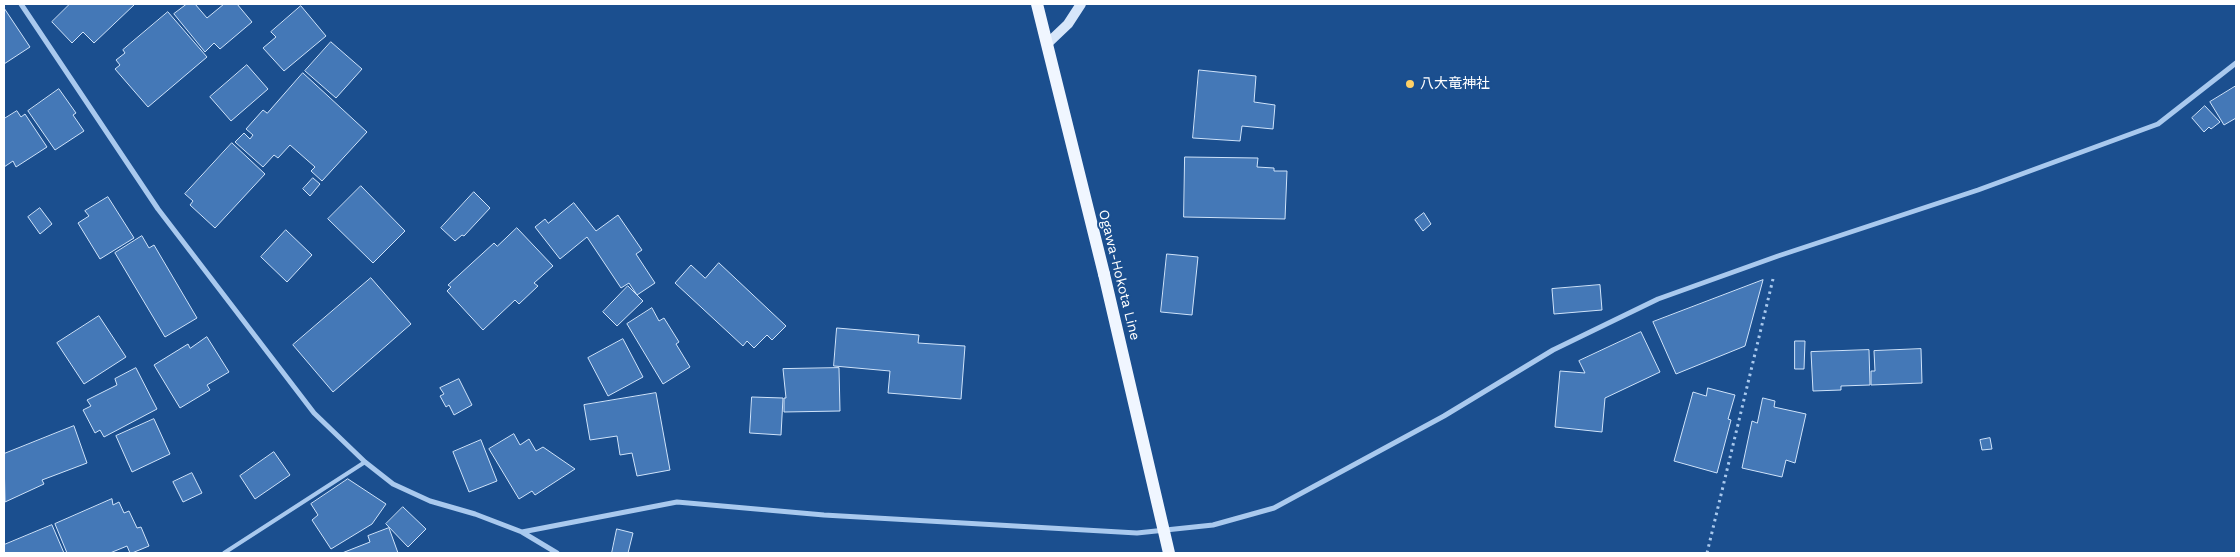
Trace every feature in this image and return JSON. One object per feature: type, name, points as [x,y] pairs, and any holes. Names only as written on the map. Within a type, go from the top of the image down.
[{"type":"main road","name":"Ogawa-Hokota Line","points":[[1037,4],[1104,274],[1169,553]]},
{"type":"street","points":[[21,4],[158,209],[202,269],[267,348],[314,413],[365,462],[394,484],[430,501],[475,514],[522,532],[557,553]]},
{"type":"street","points":[[1047,44],[1068,24],[1081,4]]},
{"type":"street","points":[[522,532],[677,502],[824,515],[1137,533],[1213,525],[1274,508],[1444,416],[1553,350],[1650,303],[1778,256],[1978,190],[2158,124],[2236,63]]},
{"type":"lane","points":[[224,553],[365,462]]},
{"type":"path","points":[[1707,553],[1778,256]]},
{"type":"building","points":[[70,4],[135,4],[94,43],[83,32],[72,43],[52,22]]},
{"type":"building","points":[[187,4],[195,4],[207,18],[224,4],[237,4],[252,22],[220,49],[214,43],[205,52],[174,14]]},
{"type":"building","points":[[301,6],[326,36],[284,71],[263,48],[276,37],[271,32]]},
{"type":"building","points":[[4,8],[30,47],[4,64]]},
{"type":"building","points":[[168,12],[207,57],[148,107],[115,69],[120,65],[116,60],[125,53],[123,50]]},
{"type":"building","points":[[331,42],[362,69],[336,98],[305,71]]},
{"type":"building","points":[[247,65],[268,89],[231,121],[210,97]]},
{"type":"building","points":[[1199,70],[1256,76],[1254,102],[1275,105],[1273,129],[1242,126],[1240,141],[1193,138]]},
{"type":"building","points":[[303,73],[367,132],[322,181],[311,171],[315,167],[290,145],[278,158],[274,155],[263,167],[235,142],[244,133],[250,139],[253,135],[246,129],[263,110],[267,113]]},
{"type":"building","points":[[2236,86],[2236,118],[2224,125],[2210,102]]},
{"type":"building","points":[[59,89],[76,113],[73,115],[84,131],[55,150],[28,111]]},
{"type":"building","points":[[2205,106],[2220,122],[2211,129],[2209,127],[2204,132],[2192,118]]},
{"type":"building","points":[[17,111],[21,117],[25,114],[47,147],[16,167],[13,161],[4,167],[4,119]]},
{"type":"building","points":[[232,143],[265,174],[215,228],[190,205],[193,201],[185,194]]},
{"type":"building","points":[[1185,157],[1258,158],[1257,167],[1274,168],[1274,171],[1287,171],[1285,219],[1184,217]]},
{"type":"building","points":[[313,178],[320,184],[310,196],[303,189]]},
{"type":"building","points":[[361,186],[405,231],[373,263],[328,219]]},
{"type":"building","points":[[474,192],[490,208],[464,236],[462,235],[455,241],[441,228]]},
{"type":"building","points":[[108,197],[134,238],[100,259],[78,223],[89,216],[85,211]]},
{"type":"building","points":[[574,203],[596,231],[618,215],[642,250],[636,254],[655,283],[637,295],[629,283],[621,288],[587,237],[560,259],[535,227],[545,219],[548,223]]},
{"type":"building","points":[[40,208],[52,224],[40,234],[28,217]]},
{"type":"building","points":[[1424,213],[1431,224],[1423,231],[1415,220]]},
{"type":"building","points":[[517,228],[553,266],[534,283],[538,286],[519,304],[515,300],[483,330],[447,291],[451,287],[448,285],[494,243],[497,246]]},
{"type":"building","points":[[286,230],[312,255],[287,282],[261,257]]},
{"type":"building","points":[[142,236],[149,248],[154,245],[197,318],[165,337],[115,253]]},
{"type":"building","points":[[1167,254],[1198,257],[1192,315],[1161,312]]},
{"type":"building","points":[[719,263],[786,326],[772,340],[767,335],[754,348],[747,341],[743,346],[675,283],[691,265],[705,278]]},
{"type":"building","points":[[371,278],[411,324],[333,392],[293,345]]},
{"type":"building","points":[[1763,280],[1745,346],[1676,374],[1653,322]]},
{"type":"building","points":[[1600,285],[1602,310],[1554,314],[1552,289]]},
{"type":"building","points":[[628,286],[643,301],[617,326],[603,312]]},
{"type":"building","points":[[652,308],[659,321],[664,318],[679,342],[676,344],[690,367],[663,384],[627,324]]},
{"type":"building","points":[[99,316],[126,357],[84,384],[57,343]]},
{"type":"building","points":[[837,328],[919,335],[918,343],[965,346],[961,399],[888,393],[890,371],[834,366]]},
{"type":"building","points":[[1641,332],[1660,372],[1605,398],[1602,432],[1555,427],[1560,371],[1585,373],[1579,361]]},
{"type":"building","points":[[207,337],[229,372],[207,385],[210,390],[180,408],[154,365],[188,344],[190,348]]},
{"type":"building","points":[[623,339],[643,377],[608,396],[588,358]]},
{"type":"building","points":[[1795,341],[1805,341],[1804,369],[1795,369]]},
{"type":"building","points":[[1921,349],[1922,383],[1871,385],[1871,371],[1875,371],[1874,351]]},
{"type":"building","points":[[1869,350],[1870,385],[1841,386],[1841,390],[1813,391],[1811,352]]},
{"type":"building","points":[[136,368],[157,409],[104,437],[100,430],[95,433],[83,410],[91,406],[87,400],[117,385],[115,379]]},
{"type":"building","points":[[839,368],[840,411],[784,412],[784,398],[786,398],[783,369]]},
{"type":"building","points":[[459,379],[472,405],[454,415],[449,405],[446,407],[440,396],[444,394],[440,388]]},
{"type":"building","points":[[1708,388],[1735,395],[1728,419],[1731,420],[1717,473],[1674,461],[1693,392],[1706,396]]},
{"type":"building","points":[[656,393],[670,470],[637,476],[632,453],[620,455],[617,436],[590,440],[584,405]]},
{"type":"building","points":[[752,397],[783,398],[781,435],[750,433]]},
{"type":"building","points":[[1763,398],[1775,401],[1774,407],[1806,414],[1795,463],[1786,460],[1782,477],[1742,468],[1752,421],[1757,423]]},
{"type":"building","points":[[154,419],[170,454],[132,472],[116,436]]},
{"type":"building","points":[[74,426],[87,463],[42,480],[44,484],[5,502],[4,454]]},
{"type":"building","points":[[514,434],[520,445],[529,439],[536,451],[543,447],[575,469],[535,495],[532,491],[519,499],[489,449]]},
{"type":"building","points":[[1990,438],[1992,449],[1982,450],[1980,440]]},
{"type":"building","points":[[481,440],[497,481],[469,492],[453,452]]},
{"type":"building","points":[[274,452],[290,475],[255,499],[240,476]]},
{"type":"building","points":[[192,473],[202,493],[183,502],[173,482]]},
{"type":"building","points":[[348,479],[386,504],[372,524],[331,549],[312,520],[318,515],[311,504]]},
{"type":"building","points":[[112,499],[113,505],[119,502],[124,513],[129,511],[137,528],[141,527],[149,546],[132,553],[130,553],[127,546],[110,553],[67,553],[55,524]]},
{"type":"building","points":[[403,507],[426,529],[408,547],[386,524]]},
{"type":"building","points":[[52,525],[64,553],[4,553],[4,545]]},
{"type":"building","points":[[389,528],[398,553],[342,553],[370,542],[368,536]]},
{"type":"building","points":[[617,529],[633,533],[628,553],[612,553]]},
{"type":"place","name":"八大竜神社","points":[[1410,84]]}]
